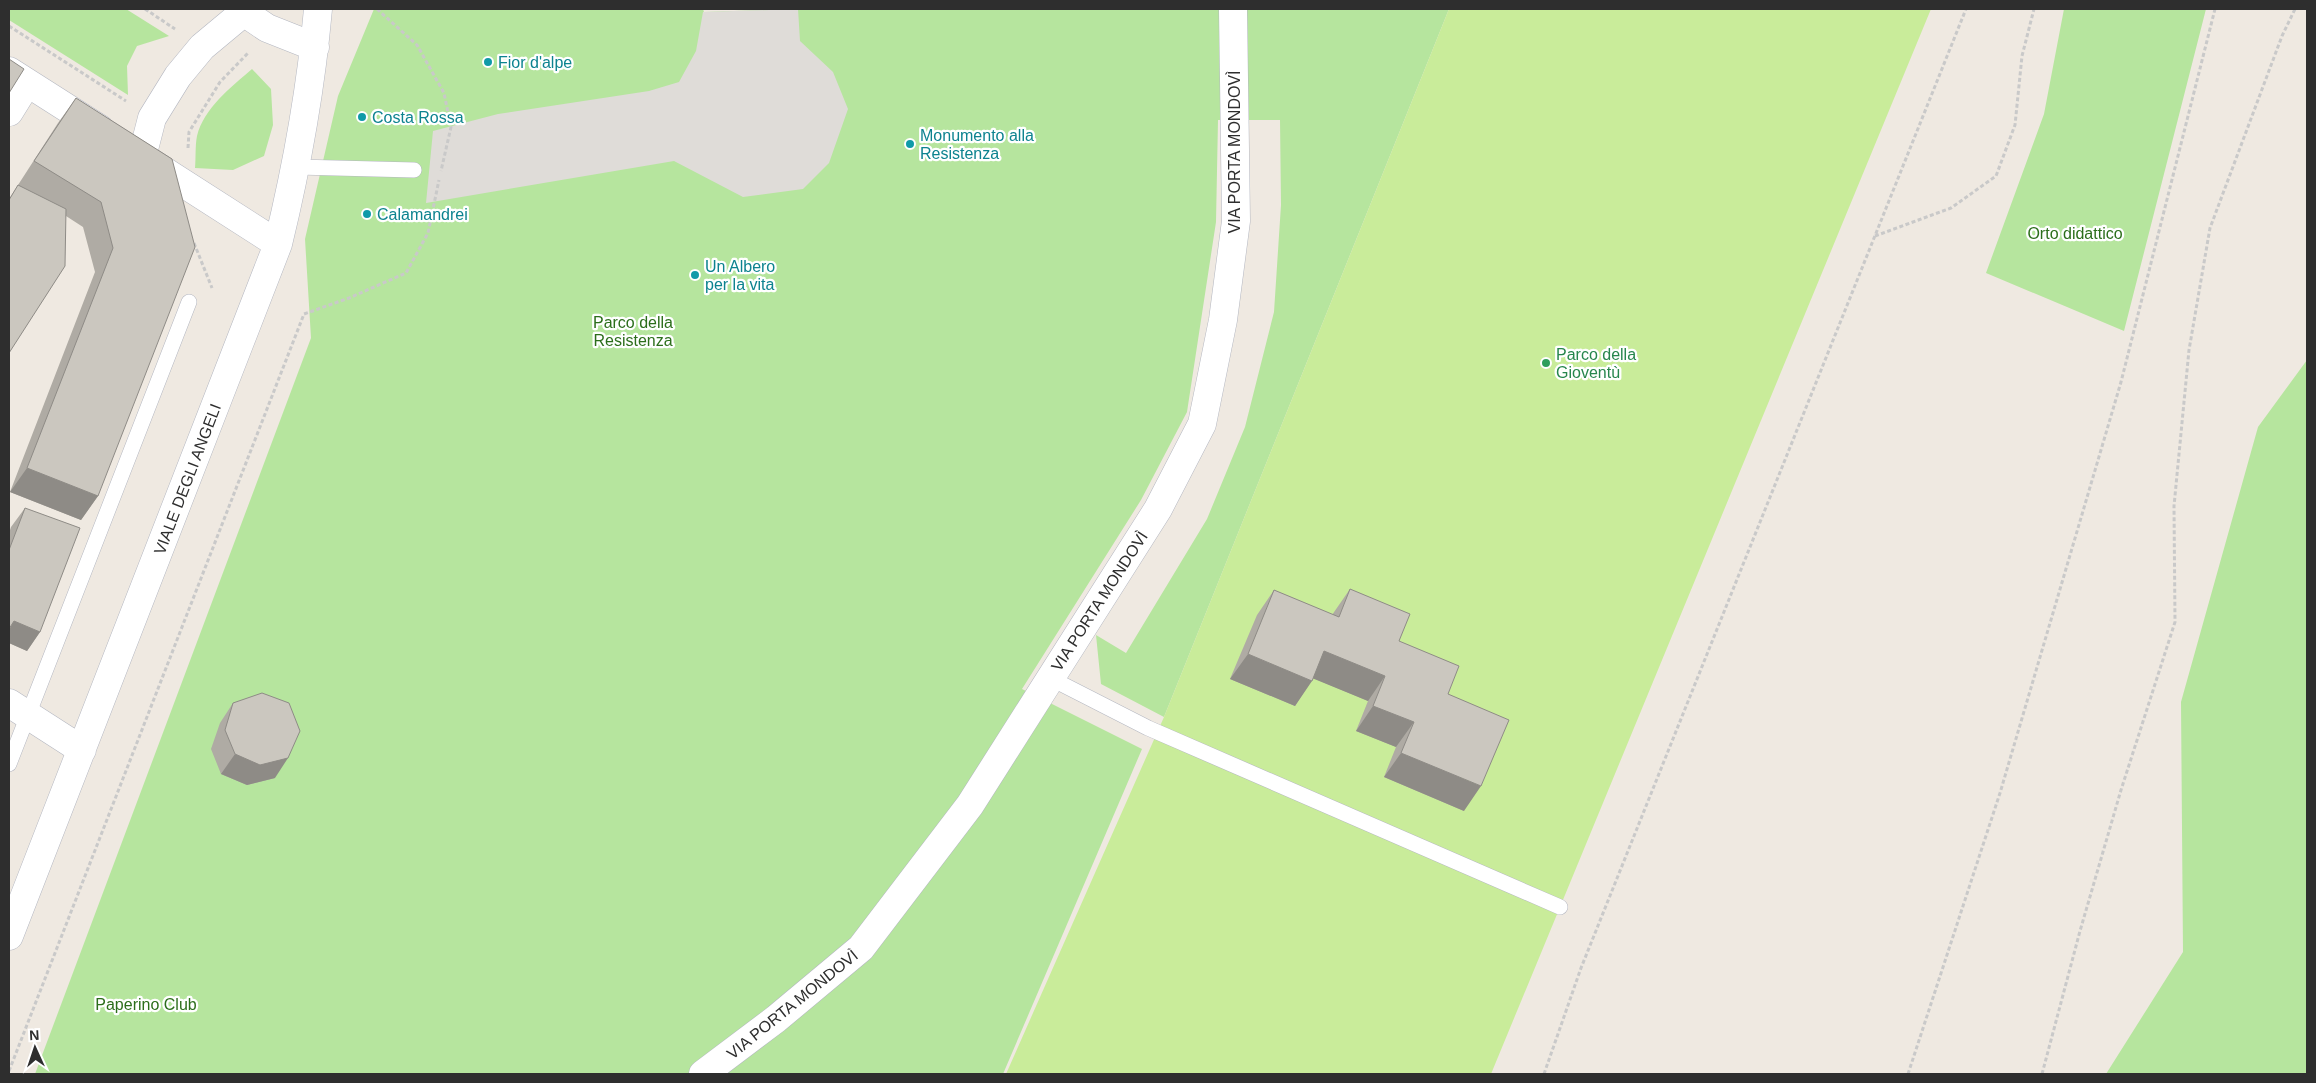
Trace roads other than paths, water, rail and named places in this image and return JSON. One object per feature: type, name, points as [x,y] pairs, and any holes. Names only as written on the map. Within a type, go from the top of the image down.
[{"type":"street","name":"VIALE DEGLI ANGELI","points":[[9,936],[278,244],[297,167],[315,47],[318,9]]},
{"type":"street","name":"VIA PORTA MONDOVÌ","points":[[703,1074],[776,1019],[861,948],[970,805],[1158,509],[1202,424],[1223,320],[1236,221],[1232,9]]},
{"type":"street","points":[[142,157],[146,133],[152,118],[178,76],[202,47],[243,10],[267,28],[315,47]]},
{"type":"street","points":[[9,112],[18,77],[278,244]]},
{"type":"street","points":[[18,709],[82,750]]},
{"type":"lane","points":[[297,167],[414,170]]},
{"type":"lane","points":[[9,764],[18,709],[189,302]]},
{"type":"lane","points":[[1050,678],[1148,728],[1560,907]]},
{"type":"place","name":"Fior d'alpe","points":[[488,62]]},
{"type":"place","name":"Costa Rossa","points":[[362,117]]},
{"type":"place","name":"Monumento alla Resistenza","points":[[910,144]]},
{"type":"place","name":"Calamandrei","points":[[367,214]]},
{"type":"place","name":"Un Albero per la vita","points":[[695,275]]},
{"type":"place","name":"Parco della Gioventù","points":[[1546,363]]},
{"type":"park label","name":"Orto didattico","points":[[2075,233]]},
{"type":"park label","name":"Parco della Resistenza","points":[[633,331]]},
{"type":"park label","name":"Paperino Club","points":[[146,1004]]}]
